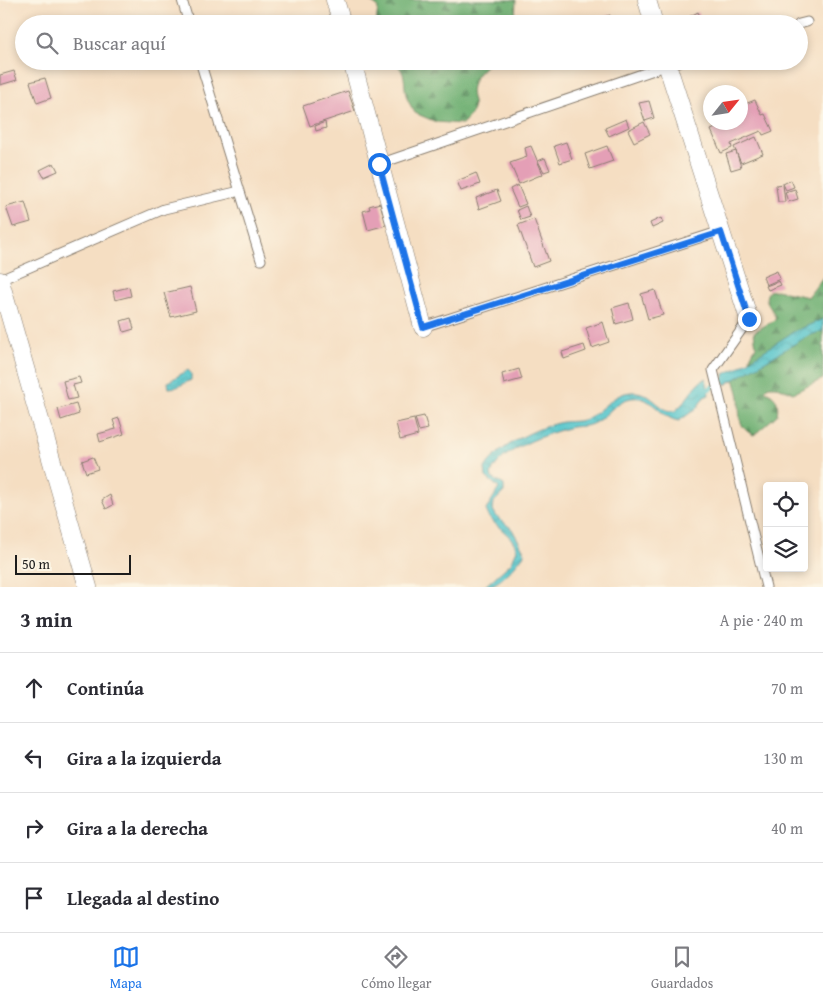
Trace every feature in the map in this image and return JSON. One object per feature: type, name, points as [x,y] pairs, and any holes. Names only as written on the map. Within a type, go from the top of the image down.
[{"type":"street","points":[[336,0],[340,15]]},
{"type":"street","points":[[647,0],[651,15]]},
{"type":"street","points":[[354,70],[423,327]]},
{"type":"street","points":[[673,70],[721,232],[749,319]]},
{"type":"street","points":[[0,281],[88,587]]},
{"type":"lane","points":[[182,0],[186,15]]},
{"type":"lane","points":[[203,70],[261,260]]},
{"type":"lane","points":[[379,164],[648,70]]},
{"type":"lane","points":[[0,281],[164,209],[240,191]]},
{"type":"lane","points":[[423,327],[721,232]]},
{"type":"lane","points":[[749,319],[713,370],[766,587]]},
{"type":"green space","points":[[367,0],[516,0],[515,15],[377,15],[378,7]]},
{"type":"green space","points":[[401,70],[482,70],[474,80],[471,89],[472,112],[462,124],[436,122],[415,113],[407,98]]},
{"type":"green space","points":[[823,277],[823,379],[793,393],[775,386],[768,386],[765,391],[775,397],[778,407],[777,415],[754,435],[744,428],[740,419],[739,397],[734,377],[751,363],[750,357],[756,346],[754,332],[776,319],[767,302],[767,295],[769,291],[776,290],[808,297]]},
{"type":"water","points":[[823,319],[823,331],[808,336],[725,385],[724,374],[736,369],[793,332]]},
{"type":"water","points":[[188,370],[191,373],[191,380],[177,387],[169,388],[168,382]]},
{"type":"water","points":[[706,378],[709,395],[704,397],[697,408],[679,421],[668,417],[645,400],[632,398],[620,402],[600,420],[586,426],[572,427],[538,438],[504,457],[491,474],[492,478],[504,485],[504,492],[494,502],[493,510],[497,517],[512,529],[525,553],[501,579],[490,586],[484,587],[511,563],[517,550],[511,538],[492,521],[486,510],[499,488],[486,477],[485,468],[499,452],[520,438],[553,424],[586,419],[615,398],[628,393],[635,392],[647,395],[666,409],[675,411],[697,385]]},
{"type":"building","points":[[14,71],[17,80],[0,85],[0,75]]},
{"type":"building","points":[[45,78],[51,98],[37,103],[30,82]]},
{"type":"building","points":[[348,91],[355,111],[310,126],[303,106]]},
{"type":"building","points":[[755,100],[762,115],[765,114],[773,131],[763,135],[761,131],[731,144],[732,148],[721,153],[711,130],[748,130],[748,103]]},
{"type":"building","points":[[649,101],[654,118],[645,121],[639,103]]},
{"type":"building","points":[[626,119],[629,127],[609,136],[605,128]]},
{"type":"building","points":[[325,122],[326,128],[316,131],[315,126]]},
{"type":"building","points":[[644,122],[650,134],[634,142],[628,130]]},
{"type":"building","points":[[756,137],[763,154],[741,163],[734,147]]},
{"type":"building","points":[[566,142],[572,159],[560,163],[554,146]]},
{"type":"building","points":[[531,146],[543,174],[519,184],[510,163],[527,157],[525,148]]},
{"type":"building","points":[[607,146],[613,161],[590,169],[585,154]]},
{"type":"building","points":[[736,151],[741,167],[731,170],[726,154]]},
{"type":"building","points":[[545,158],[550,170],[544,172],[538,161]]},
{"type":"building","points":[[54,163],[58,171],[44,177],[40,170]]},
{"type":"building","points":[[476,173],[480,184],[461,191],[457,181]]},
{"type":"building","points":[[791,180],[794,187],[786,190],[783,184]]},
{"type":"building","points":[[783,184],[785,202],[778,202],[776,185]]},
{"type":"building","points":[[518,185],[526,204],[518,207],[510,189]]},
{"type":"building","points":[[795,189],[798,199],[788,202],[785,192]]},
{"type":"building","points":[[497,190],[501,201],[479,209],[476,198]]},
{"type":"building","points":[[25,202],[31,222],[13,227],[6,207]]},
{"type":"building","points":[[380,203],[386,225],[368,230],[363,211],[370,209],[369,206]]},
{"type":"building","points":[[526,206],[530,217],[521,220],[517,210]]},
{"type":"building","points":[[661,218],[663,223],[652,228],[650,223]]},
{"type":"building","points":[[534,219],[549,261],[533,267],[518,225]]},
{"type":"building","points":[[777,271],[780,279],[766,285],[763,277]]},
{"type":"building","points":[[779,281],[781,285],[768,290],[766,286]]},
{"type":"building","points":[[129,287],[131,296],[115,300],[113,291]]},
{"type":"building","points":[[190,287],[196,311],[171,317],[164,293]]},
{"type":"building","points":[[655,290],[663,315],[648,319],[641,294]]},
{"type":"building","points":[[629,303],[633,319],[616,324],[612,308]]},
{"type":"building","points":[[131,318],[134,329],[124,332],[121,321]]},
{"type":"building","points":[[603,322],[609,342],[592,348],[586,328]]},
{"type":"building","points":[[584,345],[586,351],[564,359],[562,352]]},
{"type":"building","points":[[519,369],[522,379],[504,384],[502,374]]},
{"type":"building","points":[[79,377],[81,383],[73,385],[77,398],[68,400],[63,381]]},
{"type":"building","points":[[76,404],[79,414],[61,420],[58,409]]},
{"type":"building","points":[[424,416],[428,429],[419,431],[415,418]]},
{"type":"building","points":[[119,418],[124,434],[100,442],[98,434],[116,429],[113,420]]},
{"type":"building","points":[[414,419],[418,435],[400,440],[396,423]]},
{"type":"building","points":[[93,457],[98,469],[86,473],[82,461]]},
{"type":"building","points":[[110,495],[113,505],[106,509],[102,500]]},
{"type":"waterway","points":[[704,392],[729,377]]},
{"type":"route","points":[[379,164],[423,327],[721,232],[749,319]]}]
